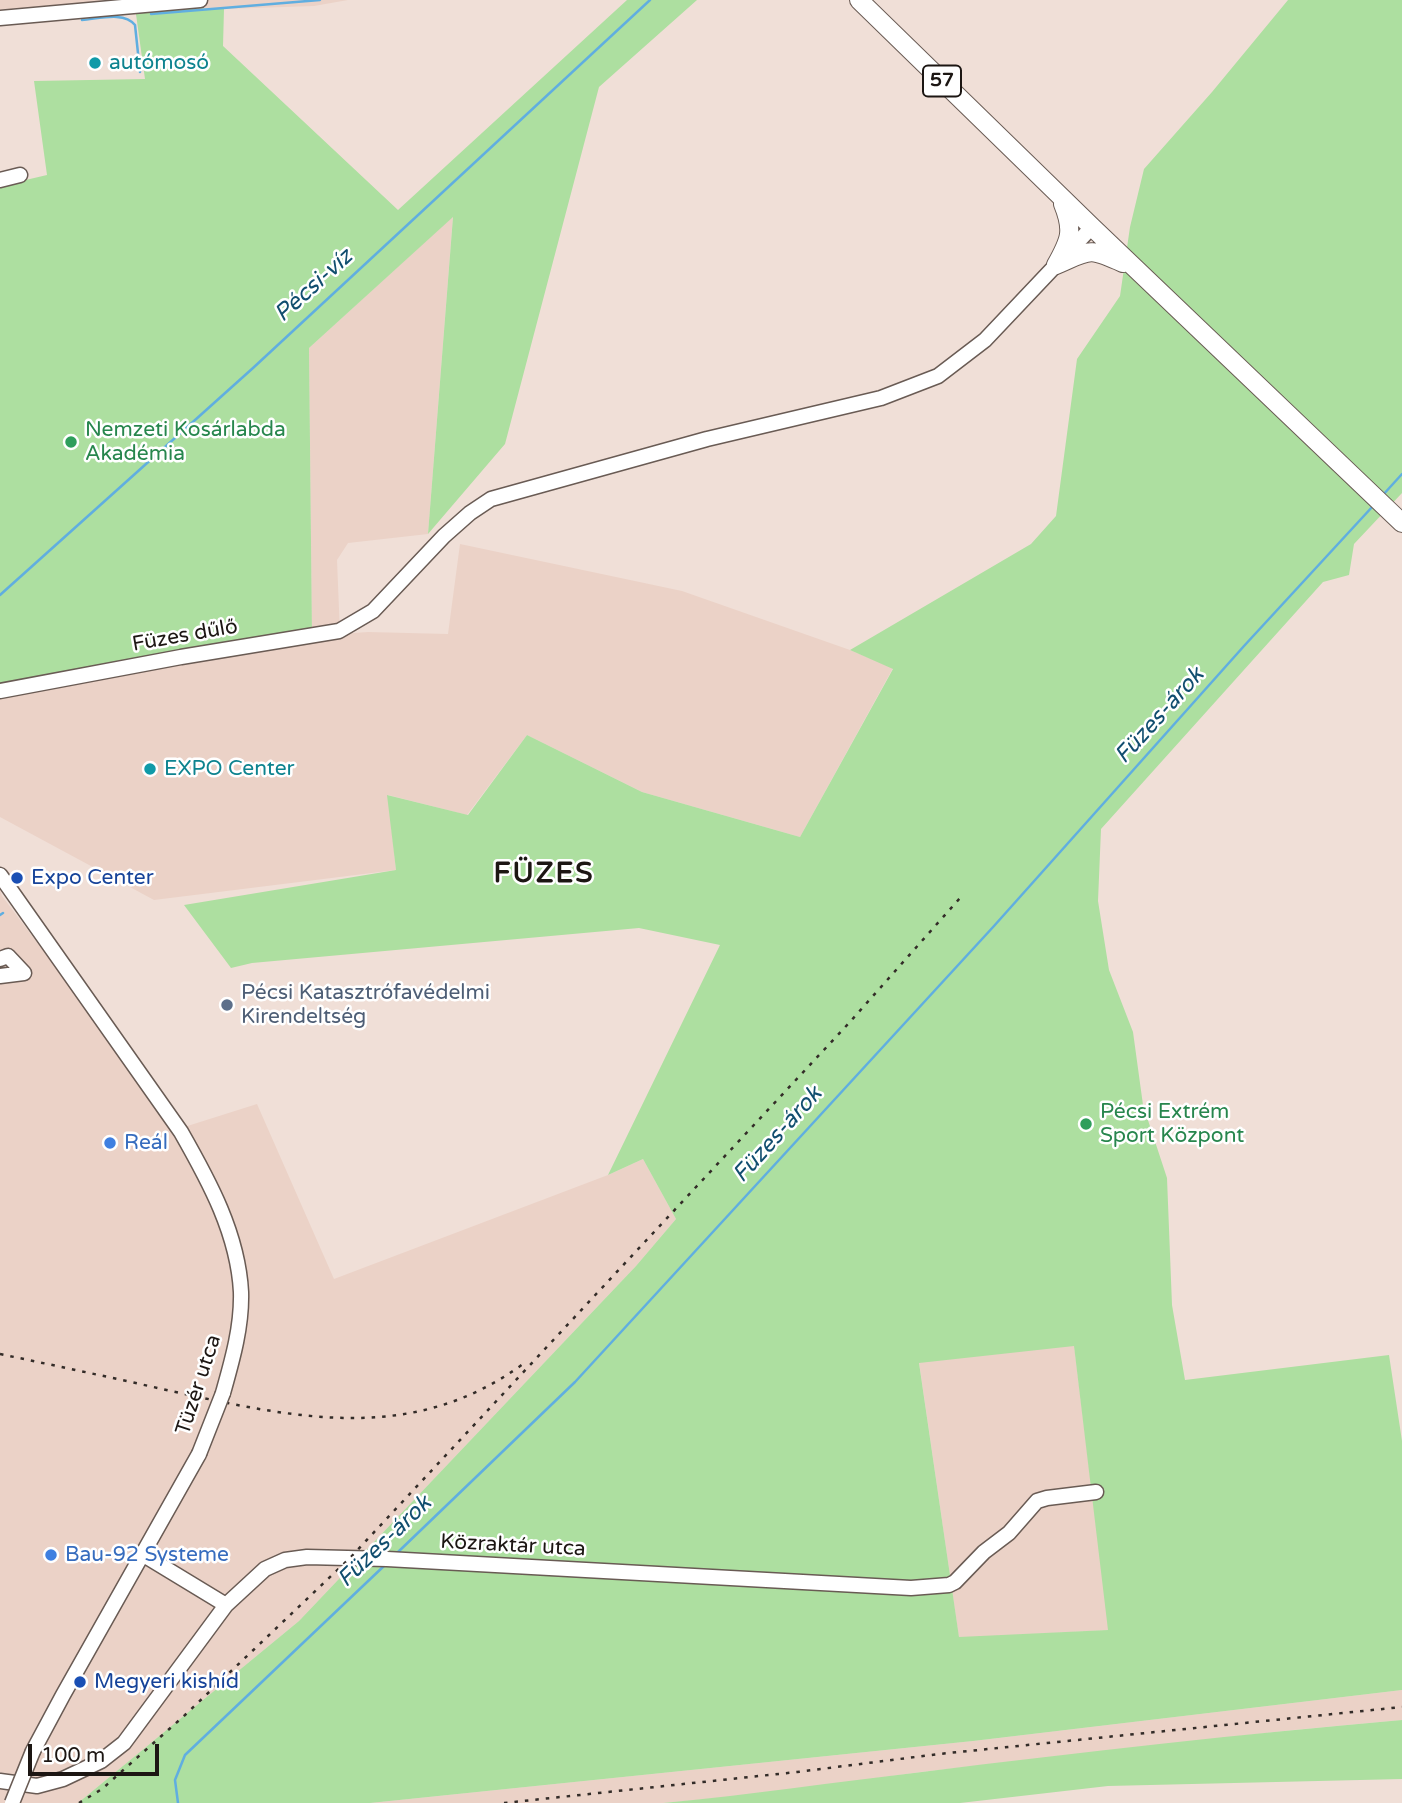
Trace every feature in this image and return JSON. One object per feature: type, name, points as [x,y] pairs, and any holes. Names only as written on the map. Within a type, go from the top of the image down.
[{"type":"main road","name":"57","points":[[859,0],[1133,267],[1402,523]]},
{"type":"main road","points":[[1056,265],[1071,232],[1070,221],[1058,194]]},
{"type":"main road","points":[[1056,265],[1084,252],[1096,251],[1133,267]]},
{"type":"street","points":[[0,18],[200,0]]},
{"type":"street","points":[[0,180],[20,175]]},
{"type":"street","name":"Füzes dűlő","points":[[0,691],[339,631],[373,611],[444,536],[491,499],[731,433],[881,398],[938,376],[985,340],[1092,227]]},
{"type":"street","name":"Tüzér utca","points":[[0,875],[6,892],[181,1132],[211,1188],[231,1236],[241,1292],[237,1337],[223,1393],[199,1454],[33,1751],[12,1803]]},
{"type":"street","points":[[0,959],[8,956],[17,962],[24,973],[0,976]]},
{"type":"street","name":"Közraktár utca","points":[[0,1781],[37,1786],[63,1779],[101,1760],[124,1743],[226,1605],[252,1578],[285,1560],[307,1557],[393,1560],[911,1588],[953,1583],[967,1573],[984,1552],[1009,1533],[1037,1502],[1046,1498],[1096,1492]]},
{"type":"street","points":[[142,1554],[226,1605]]},
{"type":"shaded area","points":[[0,0],[348,0],[314,6],[224,9],[134,7],[0,19]]},
{"type":"shaded area","points":[[453,216],[428,534],[348,543],[337,560],[340,634],[448,634],[460,544],[682,591],[850,650],[893,668],[800,837],[642,792],[527,735],[467,815],[388,795],[396,870],[154,900],[0,817],[0,694],[312,636],[309,348]]},
{"type":"shaded area","points":[[0,889],[2,896],[178,1129],[257,1104],[334,1279],[608,1175],[643,1159],[676,1219],[636,1266],[299,1621],[78,1803],[0,1803]]},
{"type":"shaded area","points":[[1074,1345],[1109,1630],[959,1638],[919,1362]]},
{"type":"shaded area","points":[[1402,1690],[1402,1720],[921,1772],[761,1794],[663,1803],[370,1803],[973,1741]]},
{"type":"green space","points":[[627,0],[697,0],[599,87],[505,444],[428,534],[453,217],[309,348],[312,636],[0,694],[0,186],[47,175],[34,81],[145,79],[135,7],[224,9],[223,46],[398,210]]},
{"type":"green space","points":[[1288,0],[1402,0],[1402,493],[1354,544],[1349,575],[1323,582],[1101,829],[1098,901],[1109,970],[1133,1032],[1143,1105],[1167,1178],[1172,1305],[1185,1380],[1389,1355],[1402,1441],[1402,1690],[973,1741],[370,1803],[78,1803],[299,1621],[636,1266],[676,1219],[643,1159],[608,1175],[720,945],[639,928],[252,963],[231,968],[184,905],[396,870],[387,795],[468,815],[527,735],[642,792],[800,837],[893,669],[850,650],[1031,544],[1056,516],[1077,359],[1120,296],[1130,227],[1144,169]],"holes":[[[1074,1346],[1108,1630],[959,1637],[919,1363]]]},
{"type":"green space","points":[[1402,1720],[1402,1779],[1108,1786],[960,1803],[663,1803],[1102,1750]]},
{"type":"waterway","points":[[151,14],[320,0]]},
{"type":"waterway","name":"Pécsi-víz","points":[[0,595],[253,368],[650,0]]},
{"type":"waterway","points":[[82,20],[118,17],[135,25],[140,72]]},
{"type":"waterway","name":"Füzes-árok","points":[[1382,496],[1402,474]]},
{"type":"waterway","name":"Füzes-árok","points":[[397,1553],[575,1382],[994,926],[1373,506]]},
{"type":"waterway","name":"Füzes-árok","points":[[178,1803],[175,1780],[185,1755],[385,1565]]},
{"type":"railway","points":[[79,1803],[102,1789],[185,1715],[350,1558],[849,1023],[960,898]]},
{"type":"railway","points":[[0,1354],[263,1410],[352,1418],[396,1415],[439,1406],[481,1390],[523,1364]]},
{"type":"railway","points":[[504,1803],[939,1754],[1402,1707]]},
{"type":"place","name":"autómosó","points":[[95,63]]},
{"type":"place","name":"Nemzeti Kosárlabda Akadémia","points":[[71,442]]},
{"type":"place","name":"EXPO Center","points":[[150,769]]},
{"type":"place","name":"Expo Center","points":[[17,878]]},
{"type":"place","name":"Pécsi Katasztrófavédelmi Kirendeltség","points":[[227,1005]]},
{"type":"place","name":"Pécsi Extrém Sport Központ","points":[[1086,1124]]},
{"type":"place","name":"Reál","points":[[110,1143]]},
{"type":"place","name":"Bau-92 Systeme","points":[[51,1555]]},
{"type":"place","name":"Megyeri kishíd","points":[[80,1682]]},
{"type":"district","name":"FÜZES","points":[[544,875]]}]
